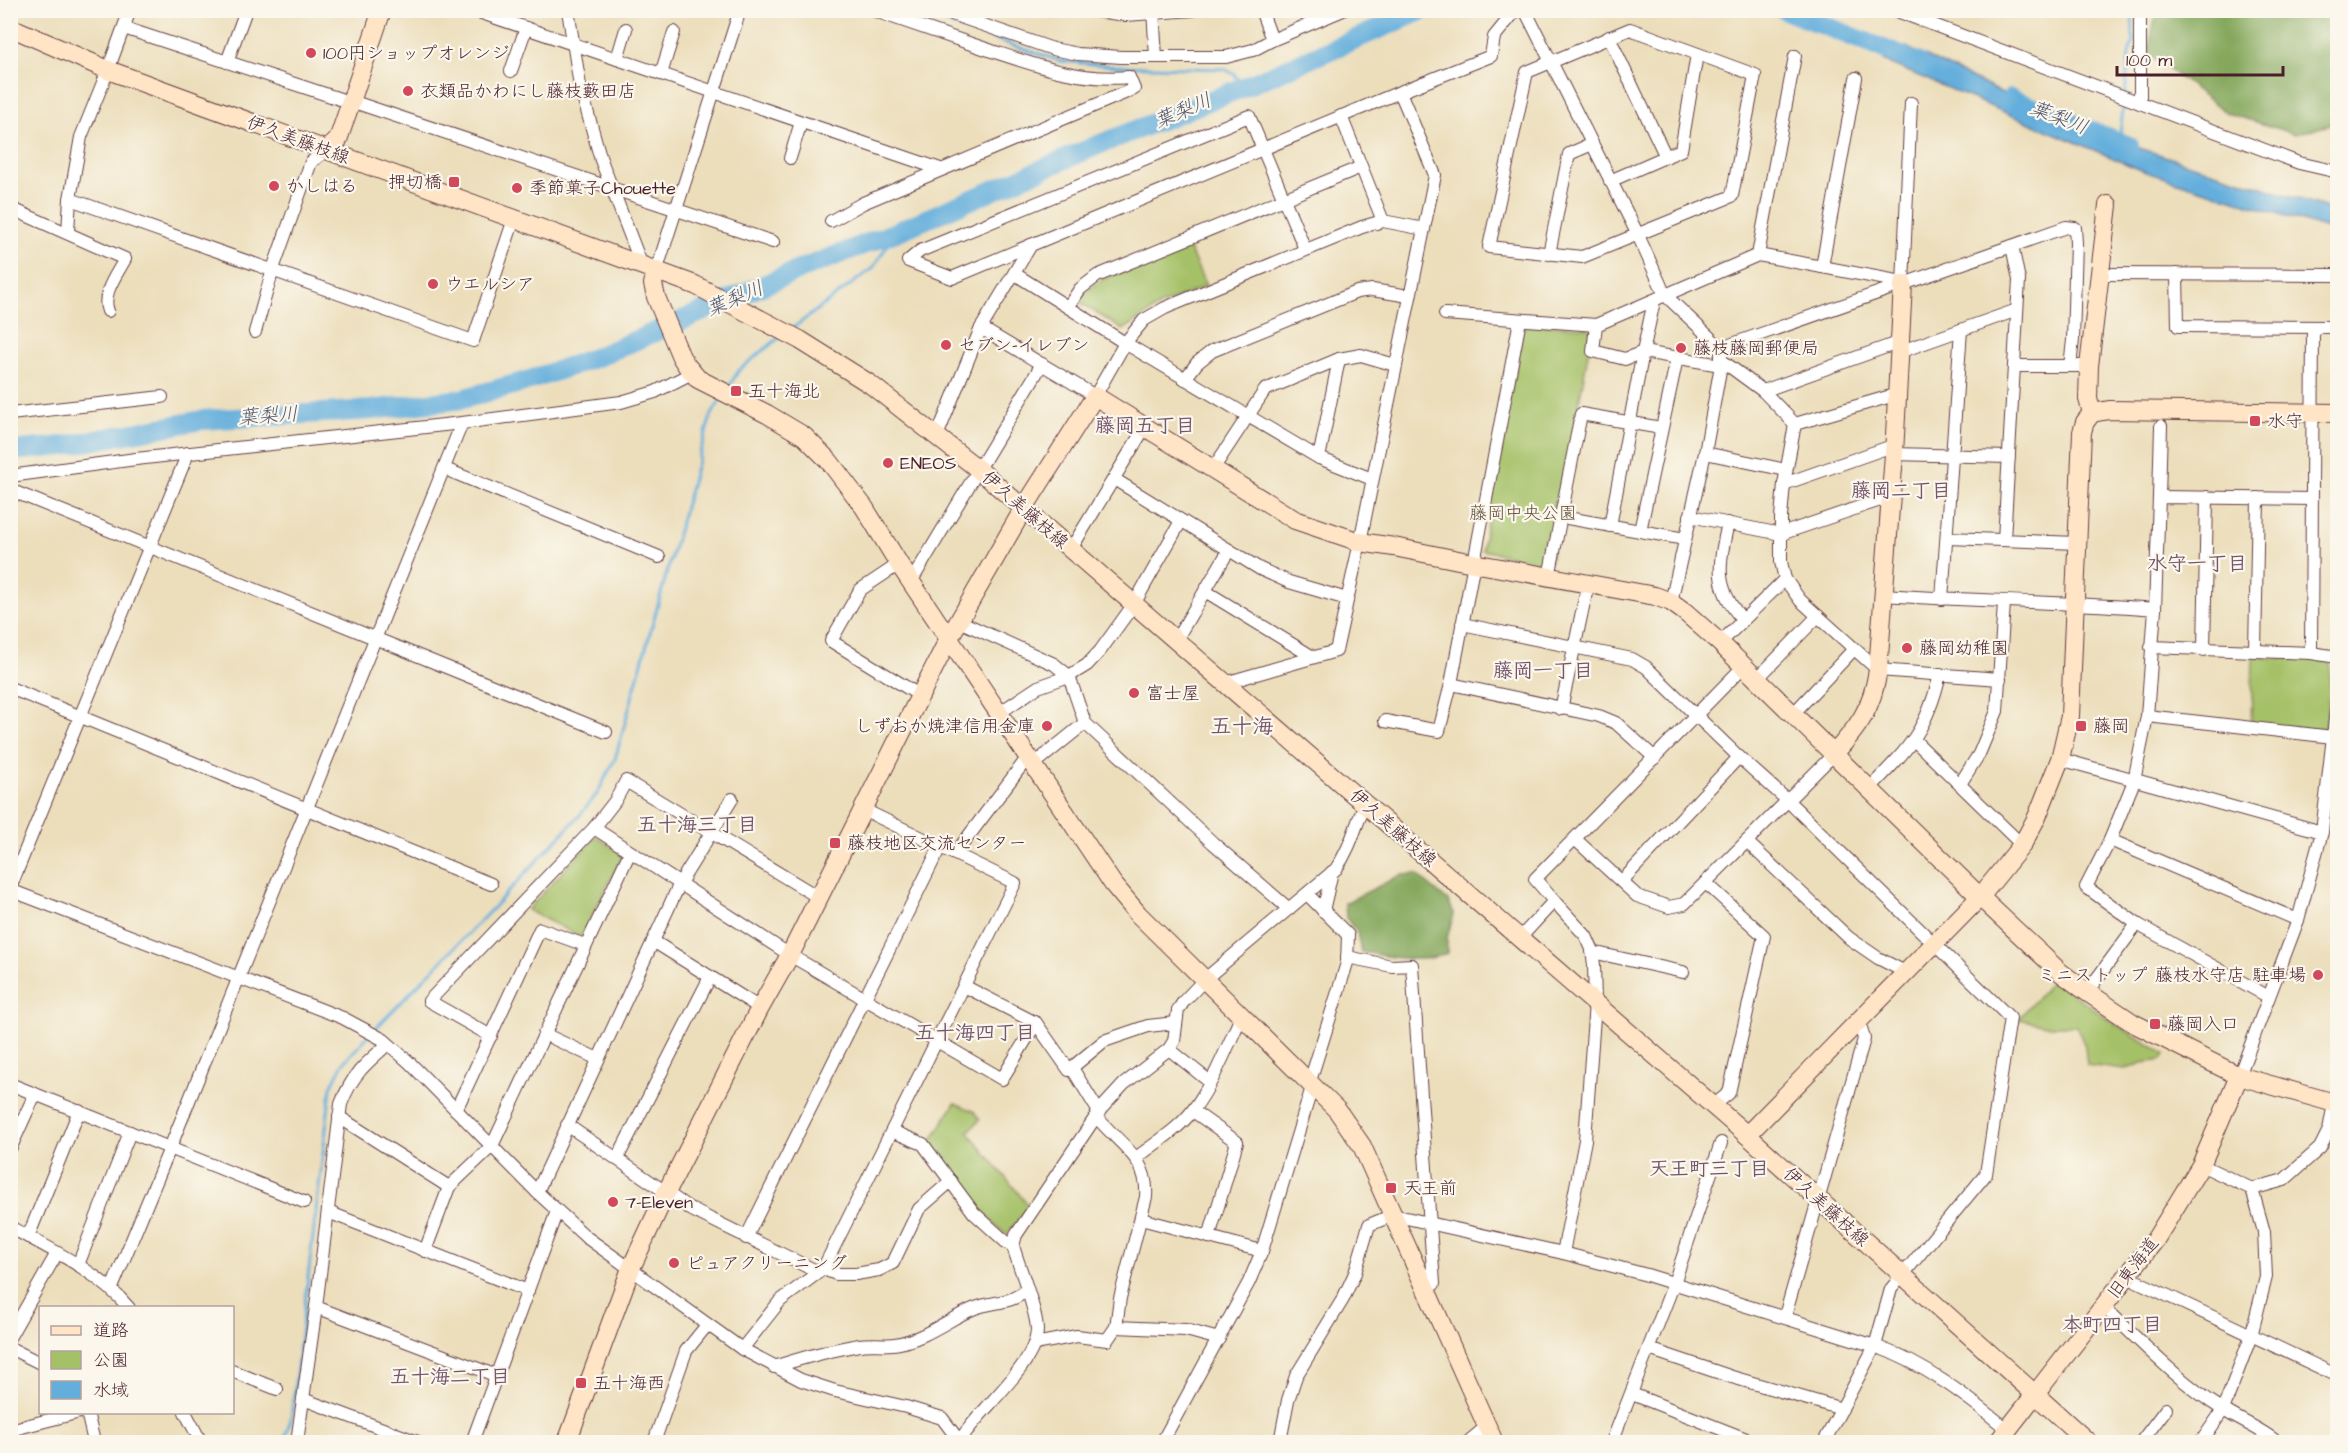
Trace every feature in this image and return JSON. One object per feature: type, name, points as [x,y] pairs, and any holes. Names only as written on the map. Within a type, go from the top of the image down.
[{"type":"street","points":[[68,232],[70,199],[81,136],[130,10]]},
{"type":"street","points":[[227,62],[246,10]]},
{"type":"street","points":[[346,100],[372,10]]},
{"type":"street","points":[[255,332],[273,269],[310,162],[327,150],[325,139],[346,100],[382,10]]},
{"type":"street","points":[[473,10],[504,15],[526,28],[940,170]]},
{"type":"street","points":[[568,10],[580,86],[611,190],[649,269],[656,297],[681,357],[692,373],[712,388],[767,414],[804,436],[814,445],[864,507],[899,564],[1113,884],[1138,914],[1337,1110],[1362,1146],[1490,1434],[1468,1443]]},
{"type":"street","points":[[649,269],[674,210],[740,10]]},
{"type":"street","points":[[831,221],[863,203],[1134,89],[1129,77],[1110,79],[1071,74],[1034,65],[872,10]]},
{"type":"street","points":[[940,10],[1053,49],[1121,57],[1226,57],[1253,50],[1343,10]]},
{"type":"street","points":[[1088,10],[1126,15],[1193,10]]},
{"type":"street","points":[[1261,10],[1272,40]]},
{"type":"street","points":[[1305,249],[1283,199],[1262,149],[1249,116],[920,251],[908,261],[952,278],[1262,149],[1341,117],[1400,92],[1491,56],[1494,37],[1516,10]]},
{"type":"street","points":[[1525,10],[1638,235],[1659,298],[1721,358],[1763,391],[1795,424]]},
{"type":"street","points":[[1894,10],[2299,163],[2337,172]]},
{"type":"street","points":[[2140,103],[2140,16],[2142,10]]},
{"type":"street","points":[[1153,13],[1156,57]]},
{"type":"street","name":"伊久美藤枝線","points":[[10,27],[108,70],[695,285],[800,340],[870,384],[1024,508],[1747,1135],[2088,1443]]},
{"type":"street","points":[[124,28],[773,242]]},
{"type":"street","points":[[511,71],[526,28]]},
{"type":"street","points":[[617,59],[626,29]]},
{"type":"street","points":[[1630,29],[1755,75],[1732,196],[1582,257],[1489,247],[1527,72],[1609,37],[1630,29]]},
{"type":"street","points":[[661,74],[674,32]]},
{"type":"street","points":[[1609,37],[1666,157]]},
{"type":"street","points":[[1611,181],[1681,150],[1697,54]]},
{"type":"street","points":[[1758,255],[1796,57]]},
{"type":"street","points":[[1822,267],[1856,78]]},
{"type":"street","points":[[1225,683],[1336,651],[1435,175],[1400,92]]},
{"type":"street","points":[[1575,839],[1637,896],[1669,907],[1684,904],[1833,755],[1864,717],[1872,701],[1878,670],[1895,450],[1911,103]]},
{"type":"street","points":[[1341,117],[1383,221]]},
{"type":"street","points":[[790,158],[801,122]]},
{"type":"street","points":[[1549,254],[1569,154],[1592,144]]},
{"type":"street","points":[[1068,307],[1080,288],[1097,276],[1361,167]]},
{"type":"street","points":[[70,199],[473,341],[514,219]]},
{"type":"street","points":[[2092,413],[2088,399],[2089,366],[2108,205]]},
{"type":"street","points":[[10,208],[124,259],[107,293],[105,304],[108,311]]},
{"type":"street","points":[[567,1443],[631,1268],[666,1193],[760,1008],[790,955],[949,638],[1024,508],[1095,396],[1125,343],[1144,320],[1165,308],[1362,226],[1383,221],[1424,229]]},
{"type":"street","points":[[1596,325],[1593,351],[1625,359],[1643,352],[1677,358],[1721,358],[1902,283],[2066,227],[2074,228],[2073,340],[2070,366]]},
{"type":"street","points":[[937,436],[981,328],[1031,245]]},
{"type":"street","points":[[2004,540],[2019,280],[2012,246]]},
{"type":"street","points":[[1444,314],[1596,325],[1758,255],[1902,283]]},
{"type":"street","points":[[1015,274],[1319,459],[1372,479]]},
{"type":"street","points":[[2100,274],[2337,275]]},
{"type":"street","points":[[2177,274],[2178,326],[2337,327]]},
{"type":"street","points":[[1185,379],[1197,363],[1212,351],[1357,292],[1372,290],[1409,296]]},
{"type":"street","points":[[1610,526],[1643,352],[1659,298]]},
{"type":"street","points":[[1763,391],[1961,330],[2017,310]]},
{"type":"street","points":[[1385,721],[1439,731],[1451,684],[1520,320]]},
{"type":"street","points":[[2311,653],[2310,499],[2313,327]]},
{"type":"street","points":[[981,328],[1295,520],[1360,542],[1655,596],[1671,602],[1720,643],[1749,674],[1980,897],[2061,972],[2087,992],[2133,1023],[2239,1076],[2336,1104],[2329,1130],[2320,1148],[2284,1180],[2252,1189],[2201,1165]]},
{"type":"street","points":[[1942,599],[1961,330]]},
{"type":"street","points":[[1214,469],[1265,390],[1339,359],[1361,355],[1395,365]]},
{"type":"street","points":[[1640,531],[1677,358]]},
{"type":"street","points":[[1671,602],[1705,453],[1721,358]]},
{"type":"street","points":[[1319,459],[1339,359]]},
{"type":"street","points":[[911,582],[1042,364]]},
{"type":"street","points":[[2014,366],[2089,366]]},
{"type":"street","points":[[10,476],[621,402],[655,392],[692,373]]},
{"type":"street","points":[[1795,424],[1898,394]]},
{"type":"street","points":[[10,414],[162,397]]},
{"type":"street","points":[[1747,1135],[1980,897],[2022,845],[2037,817],[2060,759],[2070,716],[2082,432],[2085,422],[2092,413],[2109,410],[2337,413]]},
{"type":"street","points":[[1549,577],[1581,414],[1661,429]]},
{"type":"street","points":[[112,1288],[462,423]]},
{"type":"street","points":[[1795,424],[1784,484],[1781,562],[1785,579],[1800,600],[1878,670],[2000,679]]},
{"type":"street","points":[[2161,426],[2155,609],[2147,716],[2134,781],[2086,887],[2136,924],[2267,996]]},
{"type":"street","points":[[1071,549],[1145,427]]},
{"type":"street","points":[[1784,484],[1895,450],[1953,456],[2009,457]]},
{"type":"street","points":[[188,453],[10,889],[238,976],[359,1026],[386,1042],[537,1192],[586,1237],[742,1349],[801,1380],[942,1418],[959,1442],[1023,1364],[1035,1344],[1037,1329],[1013,1246],[1016,1235],[1098,1114],[1124,1084],[1169,1049],[1174,1041],[1178,1010],[1184,1001],[1205,979],[1332,872],[1348,853],[1357,821],[1365,804]]},
{"type":"street","points":[[1705,453],[1786,470]]},
{"type":"street","points":[[444,469],[659,557]]},
{"type":"street","points":[[1114,479],[1260,569],[1290,582],[1347,599]]},
{"type":"street","points":[[10,490],[606,732]]},
{"type":"street","points":[[1690,516],[1781,534],[1892,496]]},
{"type":"street","points":[[2159,496],[2310,499]]},
{"type":"street","points":[[2204,650],[2207,497]]},
{"type":"street","points":[[2255,650],[2258,498]]},
{"type":"street","points":[[1562,518],[1685,539]]},
{"type":"street","points":[[999,713],[1038,687],[1069,676],[1087,665],[1134,604],[1181,521]]},
{"type":"street","points":[[1728,524],[1719,572],[1727,600],[1743,620]]},
{"type":"street","points":[[1948,538],[2076,543]]},
{"type":"street","points":[[1176,640],[1229,550]]},
{"type":"street","points":[[899,564],[860,590],[831,641],[919,695]]},
{"type":"street","points":[[1720,643],[1785,579]]},
{"type":"street","points":[[1561,709],[1588,584]]},
{"type":"street","points":[[1205,591],[1313,657]]},
{"type":"street","points":[[1884,595],[2004,603],[2075,603],[2155,609]]},
{"type":"street","points":[[1960,784],[1970,771],[1997,711],[2004,603]]},
{"type":"street","points":[[1563,1253],[1585,1140],[1595,1003],[1592,952],[1586,936],[1535,879],[1696,716],[1818,616]]},
{"type":"street","points":[[959,621],[1045,660],[1069,676],[1085,723],[1213,843],[1289,909]]},
{"type":"street","points":[[1462,624],[1632,659],[1646,667],[1739,758],[1787,800],[2010,1018],[1986,1174],[1891,1289],[1875,1346],[1824,1443]]},
{"type":"street","points":[[2151,647],[2311,653],[2337,657]]},
{"type":"street","points":[[1792,715],[1854,649]]},
{"type":"street","points":[[1869,789],[1914,740],[1926,721],[1934,702],[1940,674]]},
{"type":"street","points":[[1451,684],[1599,716],[1616,723],[1655,758]]},
{"type":"street","points":[[10,688],[491,884]]},
{"type":"street","points":[[2239,1076],[2267,996],[2298,920],[2322,832],[2337,693]]},
{"type":"street","points":[[2147,716],[2333,737]]},
{"type":"street","points":[[955,854],[1031,761],[1085,723]]},
{"type":"street","points":[[1914,740],[2022,845]]},
{"type":"street","points":[[1622,881],[1739,758]]},
{"type":"street","points":[[2060,759],[2322,832]]},
{"type":"street","points":[[491,1036],[429,1002],[594,828],[627,781],[818,897]]},
{"type":"street","points":[[537,1192],[680,883],[732,799]]},
{"type":"street","points":[[742,1349],[780,1301],[820,1270],[1015,884],[862,809]]},
{"type":"street","points":[[594,828],[790,955],[1002,1079],[1036,1023]]},
{"type":"street","points":[[2109,840],[2298,920]]},
{"type":"street","points":[[1747,842],[1849,938],[1878,958],[1907,973]]},
{"type":"street","points":[[746,1238],[940,847]]},
{"type":"street","points":[[425,1251],[449,1187],[492,1146],[630,852]]},
{"type":"street","points":[[1323,911],[1332,872]]},
{"type":"street","points":[[1706,883],[1764,936],[1728,1093],[1713,1106]]},
{"type":"street","points":[[1162,1443],[1219,1340],[1262,1251],[1347,963],[1348,935],[1307,894]]},
{"type":"street","points":[[1520,938],[1554,901]]},
{"type":"street","points":[[2087,992],[2136,924]]},
{"type":"street","points":[[456,1110],[540,929],[585,945]]},
{"type":"street","points":[[653,941],[760,1008]]},
{"type":"street","points":[[1592,952],[1683,972]]},
{"type":"street","points":[[1347,957],[1392,966],[1412,965],[1434,1284],[1426,1290]]},
{"type":"street","points":[[617,1159],[710,977]]},
{"type":"street","points":[[964,986],[1036,1023],[1070,1070],[1104,1041],[1148,1026],[1176,1023]]},
{"type":"street","points":[[1136,1158],[1178,1126],[1193,1111],[1210,1082],[1242,1016]]},
{"type":"street","points":[[1785,1316],[1864,1039],[1859,1020]]},
{"type":"street","points":[[543,1034],[598,1059]]},
{"type":"street","points":[[297,1443],[341,1104],[360,1068],[386,1042]]},
{"type":"street","points":[[1169,1049],[1210,1082]]},
{"type":"street","points":[[1035,1344],[1077,1336],[1107,1340],[1116,1327],[1120,1298],[1141,1219],[1147,1183],[1141,1164],[1098,1114],[1072,1068]]},
{"type":"street","name":"旧東海道","points":[[2003,1436],[2155,1240],[2201,1165],[2239,1076]]},
{"type":"street","points":[[10,1084],[304,1202]]},
{"type":"street","points":[[10,1149],[35,1094]]},
{"type":"street","points":[[28,1237],[79,1111]]},
{"type":"street","points":[[1193,1111],[1237,1142],[1209,1237]]},
{"type":"street","points":[[339,1117],[449,1187]]},
{"type":"street","points":[[567,1125],[692,1209],[746,1238],[820,1270],[836,1274],[856,1274],[879,1270],[893,1263],[919,1209],[951,1182]]},
{"type":"street","points":[[892,1131],[923,1144],[975,1213],[1013,1246]]},
{"type":"street","points":[[78,1265],[130,1132]]},
{"type":"street","points":[[1612,1443],[1674,1283],[1721,1143]]},
{"type":"street","points":[[2200,1443],[2223,1410],[2251,1336],[2266,1277],[2264,1232],[2252,1189]]},
{"type":"street","points":[[472,1443],[557,1211]]},
{"type":"street","points":[[328,1212],[528,1291]]},
{"type":"street","points":[[1280,1443],[1288,1400],[1296,1376],[1343,1299],[1369,1226],[1393,1215],[1563,1253],[1674,1283],[1785,1316],[1895,1353],[1967,1396],[2003,1436]]},
{"type":"street","points":[[1141,1219],[1262,1251]]},
{"type":"street","points":[[10,1227],[78,1265],[112,1288],[127,1306]]},
{"type":"street","points":[[10,1336],[57,1253]]},
{"type":"street","points":[[2128,1276],[2337,1376]]},
{"type":"street","points":[[774,1367],[862,1344],[899,1344],[934,1330],[978,1307],[1018,1299],[1026,1290]]},
{"type":"street","points":[[316,1307],[496,1377]]},
{"type":"street","points":[[2104,1307],[2174,1374],[2223,1410],[2260,1428],[2277,1443]]},
{"type":"street","points":[[654,1443],[686,1351],[707,1324]]},
{"type":"street","points":[[1116,1327],[1186,1330],[1219,1340]]},
{"type":"street","points":[[10,1348],[39,1362]]},
{"type":"street","points":[[1649,1349],[1732,1377],[1842,1409]]},
{"type":"street","points":[[10,1359],[26,1355]]},
{"type":"street","points":[[234,1372],[277,1389]]},
{"type":"street","points":[[1632,1395],[1754,1443]]},
{"type":"street","points":[[303,1399],[418,1443]]},
{"type":"street","points":[[2141,1443],[2166,1409]]},
{"type":"street","points":[[10,1430],[77,1414]]},
{"type":"street","points":[[87,1414],[94,1443]]},
{"type":"street","points":[[186,1414],[201,1443]]},
{"type":"green space","points":[[2156,11],[2337,11],[2337,126],[2330,125],[2295,134],[2227,113],[2148,54]]},
{"type":"green space","points":[[1188,246],[1206,286],[1161,305],[1123,330],[1076,300],[1101,280]]},
{"type":"green space","name":"藤岡中央公園","points":[[1529,324],[1587,327],[1592,332],[1550,561],[1546,564],[1482,550],[1522,329]]},
{"type":"green space","points":[[2253,657],[2308,659],[2331,663],[2326,728],[2323,731],[2251,724]]},
{"type":"green space","points":[[596,836],[623,855],[581,937],[527,910]]},
{"type":"green space","points":[[1416,874],[1449,902],[1454,914],[1447,938],[1447,953],[1437,957],[1416,959],[1361,952],[1357,932],[1346,918],[1345,903],[1401,875]]},
{"type":"green space","points":[[2053,980],[2120,1027],[2165,1054],[2162,1060],[2142,1063],[2125,1070],[2087,1065],[2085,1046],[2076,1026],[2051,1026],[2018,1019]]},
{"type":"green space","points":[[955,1103],[974,1111],[980,1120],[968,1132],[1029,1206],[1006,1235],[970,1198],[930,1143]]},
{"type":"water","points":[[1906,47],[2036,109],[2108,138],[2337,211],[2337,232],[2146,172],[1883,61]]},
{"type":"waterway","points":[[908,10],[1060,61],[1115,66],[1224,69],[1234,74],[1244,87]]},
{"type":"waterway","name":"葉梨川","points":[[10,451],[63,446],[202,420],[371,410],[462,399],[527,381],[597,357],[801,269],[896,232],[1423,10]]},
{"type":"waterway","name":"葉梨川","points":[[1785,10],[1919,63]]},
{"type":"waterway","points":[[2125,95],[2129,54],[2133,41],[2132,10]]},
{"type":"waterway","name":"葉梨川","points":[[2011,99],[2129,146]]},
{"type":"waterway","points":[[2119,142],[2124,101]]},
{"type":"waterway","points":[[793,328],[873,268],[896,232]]},
{"type":"waterway","points":[[728,388],[739,370],[780,337]]},
{"type":"waterway","points":[[374,1030],[490,911],[597,794],[615,759],[702,446],[711,416],[721,399]]},
{"type":"waterway","points":[[284,1442],[291,1418],[331,1087],[343,1063],[369,1035]]},
{"type":"place","name":"100円ショップオレンジ","points":[[311,53]]},
{"type":"place","name":"衣類品かわにし藤枝藪田店","points":[[408,91]]},
{"type":"place","name":"押切橋","points":[[454,182]]},
{"type":"place","name":"かしはる","points":[[274,186]]},
{"type":"place","name":"季節菓子Chouette","points":[[517,188]]},
{"type":"place","name":"ウエルシア","points":[[433,284]]},
{"type":"place","name":"セブン-イレブン","points":[[946,345]]},
{"type":"place","name":"藤枝藤岡郵便局","points":[[1681,348]]},
{"type":"place","name":"五十海北","points":[[736,391]]},
{"type":"place","name":"水守","points":[[2255,421]]},
{"type":"place","name":"ENEOS","points":[[888,463]]},
{"type":"place","name":"藤岡幼稚園","points":[[1907,648]]},
{"type":"place","name":"富士屋","points":[[1134,693]]},
{"type":"place","name":"しずおか焼津信用金庫","points":[[1047,726]]},
{"type":"place","name":"藤岡","points":[[2081,726]]},
{"type":"place","name":"藤枝地区交流センター","points":[[835,843]]},
{"type":"place","name":"ミニストップ 藤枝水守店 駐車場","points":[[2318,975]]},
{"type":"place","name":"藤岡入口","points":[[2155,1024]]},
{"type":"place","name":"天王前","points":[[1391,1188]]},
{"type":"place","name":"7-Eleven","points":[[613,1202]]},
{"type":"place","name":"ピュアクリーニング","points":[[674,1263]]},
{"type":"place","name":"五十海西","points":[[581,1383]]},
{"type":"district","name":"藤岡五丁目","points":[[1145,426]]},
{"type":"district","name":"藤岡二丁目","points":[[1901,491]]},
{"type":"district","name":"水守一丁目","points":[[2197,564]]},
{"type":"district","name":"藤岡一丁目","points":[[1543,671]]},
{"type":"district","name":"五十海","points":[[1242,726]]},
{"type":"district","name":"五十海三丁目","points":[[697,825]]},
{"type":"district","name":"五十海四丁目","points":[[975,1033]]},
{"type":"district","name":"天王町三丁目","points":[[1709,1169]]},
{"type":"district","name":"本町四丁目","points":[[2112,1325]]},
{"type":"district","name":"五十海二丁目","points":[[450,1377]]}]
